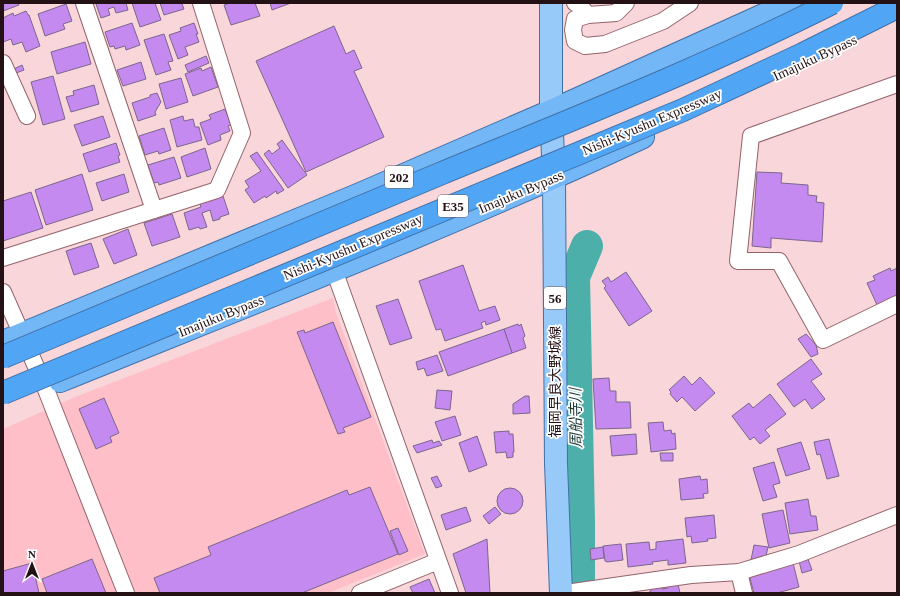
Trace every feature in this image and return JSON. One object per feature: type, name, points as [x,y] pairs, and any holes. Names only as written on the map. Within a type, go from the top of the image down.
[{"type":"highway","name":"202","points":[[12,339],[367,191],[551,111],[790,3]]},
{"type":"highway","name":"E35","points":[[3,357],[670,79],[832,3]]},
{"type":"highway","name":"Nishi-Kyushu Expressway","points":[[3,393],[683,110],[803,54],[897,7]]},
{"type":"highway","name":"Imajuku Bypass","points":[[3,404],[334,270],[554,178],[854,40],[897,17]]},
{"type":"main road","name":"福岡早良大野城線","points":[[551,3],[556,464],[561,593]]},
{"type":"street","points":[[84,3],[154,210]]},
{"type":"street","points":[[575,3],[579,5],[588,15]]},
{"type":"street","points":[[626,3],[616,14],[588,15],[575,19],[572,30],[575,41],[585,46],[605,44],[663,21],[690,3]]},
{"type":"street","points":[[3,258],[217,190],[242,132],[205,4]]},
{"type":"street","points":[[3,64],[27,116]]},
{"type":"street","points":[[897,84],[751,136],[738,261],[779,262],[823,340],[897,304]]},
{"type":"street","points":[[334,270],[450,593]]},
{"type":"street","points":[[3,292],[12,339],[45,387],[126,593]]},
{"type":"street","points":[[566,593],[691,575],[739,572],[799,554],[897,515]]},
{"type":"street","points":[[360,593],[438,561]]},
{"type":"street","points":[[739,572],[744,593]]},
{"type":"shaded area","points":[[333,298],[336,313],[425,554],[328,593],[3,593],[3,429],[75,397]]},
{"type":"building","points":[[3,3],[18,3],[19,5],[3,11]]},
{"type":"building","points":[[126,3],[128,10],[116,13],[114,7],[108,9],[110,15],[101,18],[96,4]]},
{"type":"building","points":[[132,3],[155,3],[161,20],[140,27]]},
{"type":"building","points":[[160,3],[184,3],[182,4],[184,9],[164,15]]},
{"type":"building","points":[[230,3],[255,3],[260,16],[231,25],[224,5]]},
{"type":"building","points":[[270,3],[291,3],[272,10]]},
{"type":"building","points":[[66,4],[72,21],[63,24],[65,29],[45,36],[38,14]]},
{"type":"building","points":[[26,11],[29,15],[40,46],[26,52],[22,42],[13,45],[11,39],[3,42],[3,18],[13,13],[14,16]]},
{"type":"building","points":[[132,23],[140,45],[126,50],[125,46],[115,49],[114,46],[110,47],[105,32]]},
{"type":"building","points":[[194,23],[199,42],[185,47],[188,55],[178,59],[169,35],[181,31],[180,28]]},
{"type":"building","points":[[334,26],[346,54],[354,50],[362,68],[354,71],[384,137],[306,172],[256,61]]},
{"type":"building","points":[[164,34],[173,61],[168,62],[171,70],[156,75],[144,40]]},
{"type":"building","points":[[85,42],[91,64],[57,74],[51,52]]},
{"type":"building","points":[[206,56],[209,63],[188,72],[185,65]]},
{"type":"building","points":[[141,62],[146,79],[123,86],[117,70]]},
{"type":"building","points":[[22,65],[24,70],[16,73],[14,69]]},
{"type":"building","points":[[211,67],[218,87],[193,96],[185,74],[201,68],[202,71]]},
{"type":"building","points":[[53,76],[65,119],[43,125],[31,82]]},
{"type":"building","points":[[181,78],[188,102],[166,109],[159,84]]},
{"type":"building","points":[[94,85],[99,104],[71,112],[66,97],[74,95],[73,91]]},
{"type":"building","points":[[157,93],[161,102],[155,112],[156,115],[138,121],[132,103]]},
{"type":"building","points":[[225,109],[231,125],[228,126],[230,131],[220,135],[221,140],[208,145],[200,123],[211,119],[209,115]]},
{"type":"building","points":[[103,116],[110,137],[82,146],[74,125]]},
{"type":"building","points":[[183,116],[184,121],[193,119],[195,127],[199,127],[202,140],[177,147],[170,120]]},
{"type":"building","points":[[164,128],[171,150],[159,154],[158,151],[145,155],[139,136]]},
{"type":"building","points":[[282,140],[307,175],[288,188],[264,154],[269,150],[272,154],[280,148],[277,144]]},
{"type":"building","points":[[116,143],[120,155],[118,156],[120,162],[89,172],[83,154]]},
{"type":"building","points":[[205,148],[211,169],[187,177],[181,157]]},
{"type":"building","points":[[257,152],[284,190],[277,194],[276,191],[266,198],[265,196],[254,203],[245,190],[249,187],[245,181],[261,171],[250,156]]},
{"type":"building","points":[[174,157],[181,178],[159,185],[158,182],[154,183],[148,165]]},
{"type":"building","points":[[757,172],[782,173],[781,183],[808,185],[808,195],[817,196],[816,202],[824,203],[822,242],[771,238],[771,248],[752,246]]},
{"type":"building","points":[[82,174],[93,210],[46,225],[35,190]]},
{"type":"building","points":[[124,174],[129,192],[102,201],[96,183]]},
{"type":"building","points":[[31,192],[43,228],[3,241],[3,201]]},
{"type":"building","points":[[223,196],[229,214],[213,221],[210,210],[202,213],[207,227],[200,229],[199,227],[189,230],[184,213],[201,207],[200,204]]},
{"type":"building","points":[[172,214],[180,237],[152,246],[144,223]]},
{"type":"building","points":[[128,229],[137,255],[114,264],[103,239]]},
{"type":"building","points":[[91,243],[99,267],[74,275],[66,251]]},
{"type":"building","points":[[463,265],[479,311],[495,306],[500,320],[486,325],[485,321],[481,323],[483,328],[445,341],[441,329],[436,330],[419,281]]},
{"type":"building","points":[[890,268],[891,271],[897,268],[897,296],[877,305],[867,283],[875,280],[873,276]]},
{"type":"building","points":[[626,272],[652,311],[629,326],[604,288],[606,286],[602,281],[608,277],[611,282]]},
{"type":"building","points":[[398,299],[412,338],[390,345],[376,306]]},
{"type":"building","points":[[333,322],[371,417],[343,428],[345,432],[338,434],[297,332],[304,330],[305,333]]},
{"type":"building","points":[[518,324],[519,326],[521,324],[525,336],[523,338],[526,348],[512,353],[504,329]]},
{"type":"building","points":[[504,329],[512,353],[448,376],[439,352]]},
{"type":"building","points":[[806,334],[816,345],[818,354],[811,357],[798,339]]},
{"type":"building","points":[[437,355],[443,371],[427,376],[424,368],[418,370],[416,362]]},
{"type":"building","points":[[811,359],[822,374],[811,381],[825,399],[812,409],[805,399],[794,407],[777,384]]},
{"type":"building","points":[[684,376],[692,385],[700,377],[715,393],[695,411],[682,397],[677,402],[670,394],[671,392],[669,390]]},
{"type":"building","points":[[609,378],[610,391],[616,391],[616,402],[630,402],[631,428],[596,429],[593,379]]},
{"type":"building","points":[[437,390],[452,391],[450,410],[435,408]]},
{"type":"building","points":[[770,394],[786,414],[765,430],[770,436],[760,444],[754,437],[750,440],[732,416],[749,403],[753,408]]},
{"type":"building","points":[[525,396],[529,396],[530,413],[513,414],[513,404]]},
{"type":"building","points":[[104,398],[119,433],[110,437],[112,442],[96,449],[79,409]]},
{"type":"building","points":[[455,416],[461,435],[442,441],[435,422]]},
{"type":"building","points":[[663,422],[664,431],[671,430],[672,434],[675,433],[676,449],[651,452],[648,423]]},
{"type":"building","points":[[509,431],[509,434],[513,434],[514,452],[513,457],[507,458],[506,452],[496,453],[494,432]]},
{"type":"building","points":[[636,434],[637,454],[612,456],[610,436]]},
{"type":"building","points":[[477,436],[487,465],[469,472],[459,443]]},
{"type":"building","points":[[829,439],[839,476],[827,479],[820,454],[817,455],[814,442]]},
{"type":"building","points":[[432,440],[433,443],[439,441],[442,445],[417,453],[413,446]]},
{"type":"building","points":[[801,442],[810,469],[786,476],[777,449]]},
{"type":"building","points":[[660,453],[673,453],[673,461],[661,461]]},
{"type":"building","points":[[774,462],[780,483],[773,485],[777,497],[763,501],[753,468]]},
{"type":"building","points":[[437,476],[442,486],[436,488],[431,478]]},
{"type":"building","points":[[700,476],[701,480],[707,479],[708,493],[703,494],[704,498],[681,500],[679,479]]},
{"type":"building","points":[[370,487],[398,554],[302,593],[160,593],[154,578],[211,555],[208,547],[347,490],[349,495]]},
{"type":"building","points":[[510,488],[519,492],[523,501],[519,510],[510,514],[501,510],[497,501],[501,492]]},
{"type":"building","points":[[808,499],[811,516],[816,516],[818,530],[790,534],[785,503]]},
{"type":"building","points":[[466,507],[471,521],[446,530],[441,515]]},
{"type":"building","points":[[495,507],[501,514],[489,524],[483,516]]},
{"type":"building","points":[[783,510],[790,543],[769,548],[762,514]]},
{"type":"building","points":[[714,515],[716,538],[707,539],[708,541],[692,543],[691,536],[687,537],[685,518]]},
{"type":"building","points":[[398,528],[408,551],[399,555],[390,531]]},
{"type":"building","points":[[487,539],[490,593],[466,593],[453,554]]},
{"type":"building","points":[[683,539],[686,563],[668,565],[668,560],[652,562],[653,564],[628,567],[626,544],[649,542],[650,550],[656,549],[656,542]]},
{"type":"building","points":[[621,544],[623,560],[605,561],[603,546]]},
{"type":"building","points":[[754,545],[768,547],[766,556],[751,560]]},
{"type":"building","points":[[603,547],[604,558],[591,560],[590,549]]},
{"type":"building","points":[[92,559],[106,593],[47,593],[42,579]]},
{"type":"building","points":[[808,559],[812,570],[802,573],[799,561]]},
{"type":"building","points":[[32,563],[39,593],[3,593],[3,571]]},
{"type":"building","points":[[793,563],[799,587],[777,593],[754,593],[749,575]]},
{"type":"building","points":[[429,579],[435,593],[413,593],[410,587]]},
{"type":"building","points":[[678,584],[680,593],[649,593],[651,591],[651,587],[662,586],[662,589],[668,588],[668,585]]},
{"type":"waterway","name":"周船寺川","points":[[579,593],[574,277],[587,246]]}]
